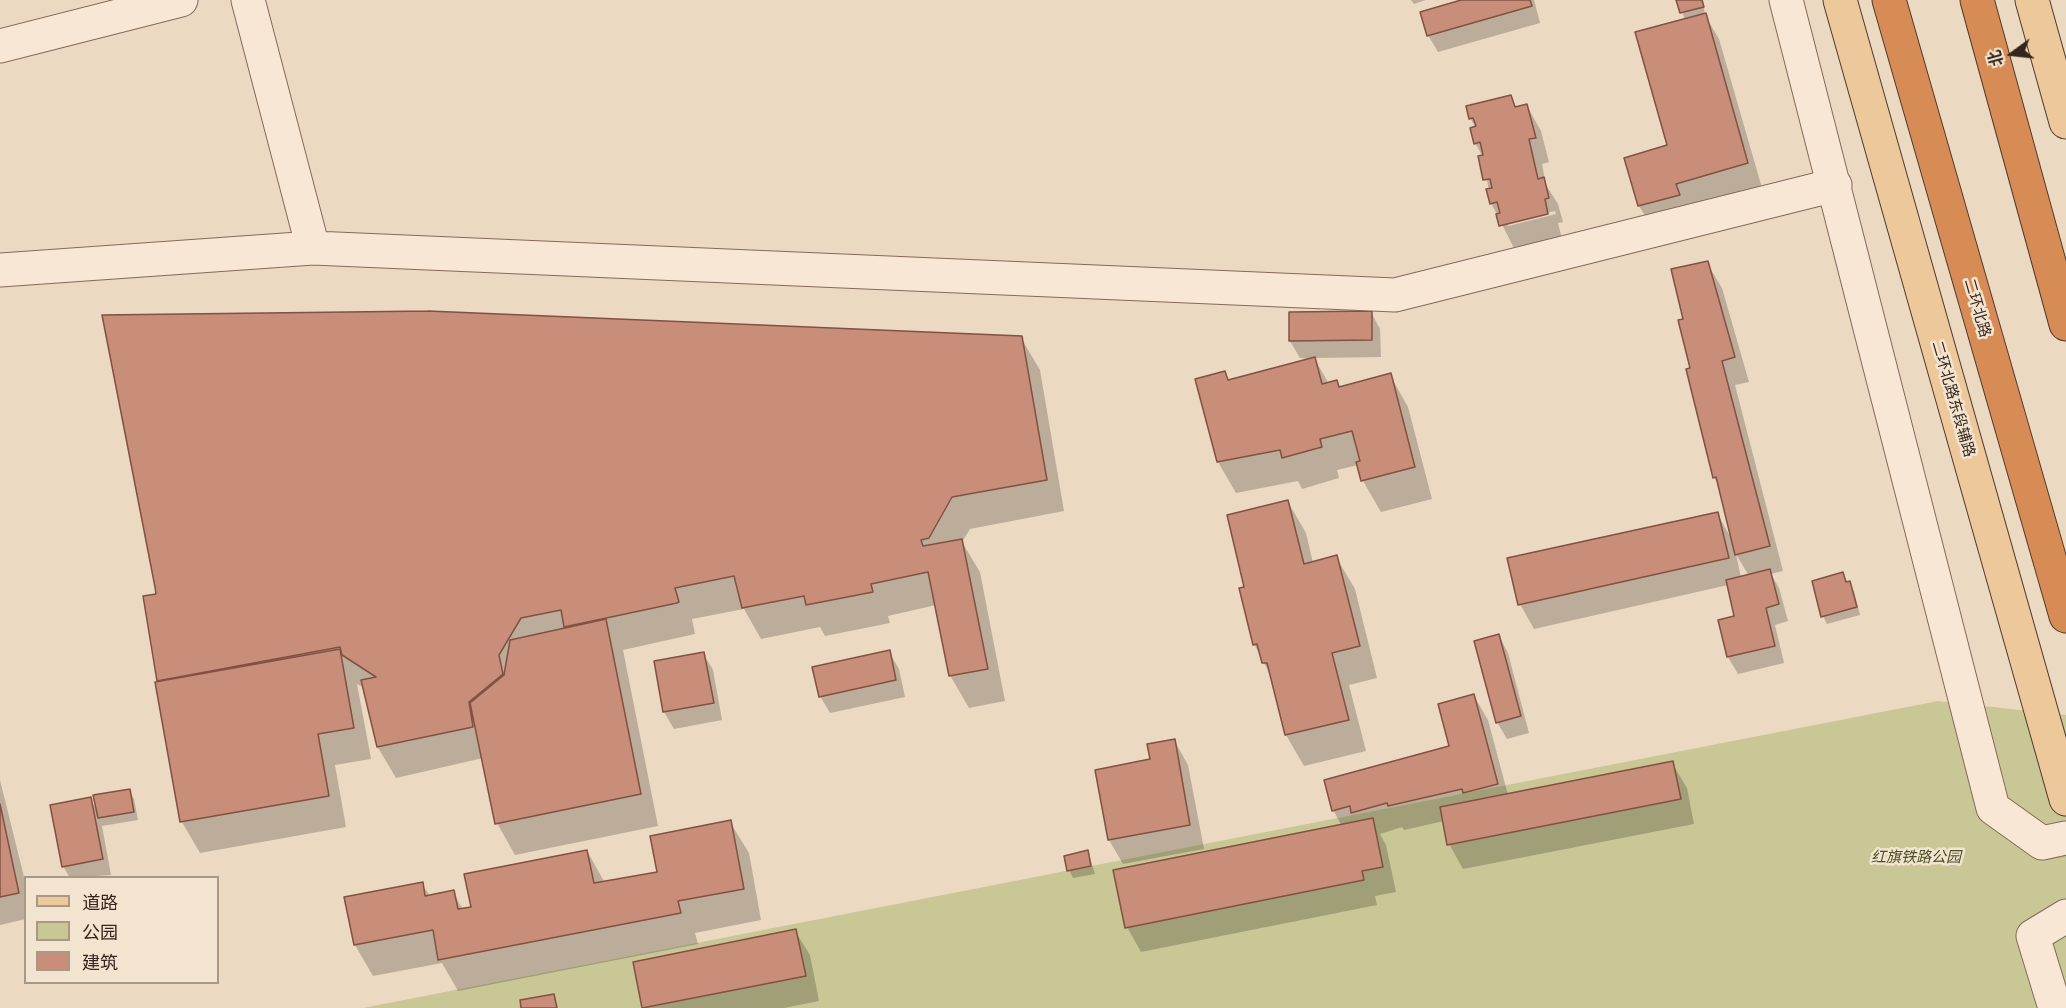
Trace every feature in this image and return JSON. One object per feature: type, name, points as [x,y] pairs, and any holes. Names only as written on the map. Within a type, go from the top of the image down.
[{"type":"highway","name":"二环北路","points":[[1889,0],[2066,616]]},
{"type":"highway","points":[[1977,0],[2066,324]]},
{"type":"main road","name":"二环北路东段辅路","points":[[1840,0],[2066,799]]},
{"type":"main road","points":[[2032,0],[2066,122]]},
{"type":"street","points":[[0,46],[181,0]]},
{"type":"street","points":[[248,0],[313,248]]},
{"type":"street","points":[[1786,0],[1993,808],[2054,841]]},
{"type":"street","points":[[0,270],[313,248],[1395,295],[1835,185]]},
{"type":"street","points":[[2055,1008],[2033,936],[2066,916]]},
{"type":"green space","name":"红旗铁路公园","points":[[1938,701],[2066,715],[2066,1008],[363,1008]]},
{"type":"building","points":[[1461,0],[1530,0],[1532,6],[1427,36],[1420,12]]},
{"type":"building","points":[[1676,0],[1702,0],[1704,7],[1680,13]]},
{"type":"building","points":[[1706,13],[1748,163],[1676,184],[1680,195],[1638,206],[1624,158],[1667,145],[1635,32]]},
{"type":"building","points":[[1511,95],[1515,107],[1527,104],[1536,138],[1529,139],[1538,179],[1544,177],[1549,198],[1545,199],[1548,214],[1499,226],[1496,214],[1500,213],[1497,202],[1490,204],[1486,189],[1492,188],[1490,179],[1483,180],[1478,156],[1483,155],[1480,142],[1474,144],[1470,128],[1476,126],[1473,118],[1469,119],[1466,106]]},
{"type":"building","points":[[1708,261],[1735,357],[1722,361],[1770,546],[1735,555],[1686,369],[1690,368],[1678,320],[1683,319],[1671,269]]},
{"type":"building","points":[[428,311],[1022,336],[1047,480],[952,497],[929,538],[921,540],[923,546],[962,539],[988,669],[949,676],[928,572],[871,584],[873,592],[806,605],[804,596],[742,608],[734,576],[675,588],[679,602],[677,603],[564,627],[561,610],[521,618],[499,655],[503,674],[469,702],[473,727],[377,747],[361,680],[376,677],[342,655],[340,647],[157,681],[143,596],[156,594],[155,587],[102,315]]},
{"type":"building","points":[[1372,311],[1372,340],[1289,341],[1289,312]]},
{"type":"building","points":[[1315,357],[1322,384],[1337,380],[1339,387],[1391,373],[1415,467],[1361,481],[1356,462],[1360,461],[1352,431],[1320,439],[1322,447],[1282,458],[1280,450],[1217,462],[1195,379],[1225,371],[1228,380]]},
{"type":"building","points":[[1288,500],[1304,564],[1337,555],[1360,646],[1332,653],[1349,720],[1285,735],[1267,663],[1262,663],[1257,644],[1253,645],[1239,588],[1244,587],[1227,515]]},
{"type":"building","points":[[1718,512],[1729,558],[1518,605],[1507,558]]},
{"type":"building","points":[[1770,569],[1779,604],[1766,608],[1775,646],[1727,657],[1718,620],[1734,616],[1726,580]]},
{"type":"building","points":[[1843,572],[1846,582],[1850,581],[1857,607],[1821,617],[1812,581]]},
{"type":"building","points":[[606,619],[641,794],[495,824],[470,703],[504,675],[510,640]]},
{"type":"building","points":[[1499,634],[1521,716],[1496,723],[1474,641]]},
{"type":"building","points":[[340,649],[354,728],[318,734],[329,796],[180,822],[155,682]]},
{"type":"building","points":[[890,650],[896,680],[819,697],[812,667]]},
{"type":"building","points":[[704,652],[714,703],[663,712],[654,661]]},
{"type":"building","points":[[1474,694],[1498,784],[1463,793],[1462,789],[1388,806],[1387,803],[1351,813],[1350,806],[1332,811],[1324,780],[1449,746],[1438,704]]},
{"type":"building","points":[[1175,739],[1190,825],[1108,840],[1095,770],[1150,759],[1147,744]]},
{"type":"building","points":[[1673,761],[1681,799],[1447,845],[1440,807]]},
{"type":"building","points":[[130,789],[134,812],[98,818],[93,795]]},
{"type":"building","points":[[91,797],[103,859],[62,867],[50,805]]},
{"type":"building","points":[[0,804],[19,893],[0,897]]},
{"type":"building","points":[[1373,818],[1383,867],[1362,871],[1364,880],[1125,928],[1113,870]]},
{"type":"building","points":[[731,820],[744,889],[678,901],[681,913],[438,960],[433,930],[354,945],[344,897],[423,882],[425,896],[454,890],[458,909],[471,907],[464,874],[587,850],[594,883],[657,872],[650,836]]},
{"type":"building","points":[[1088,850],[1091,866],[1067,871],[1064,856]]},
{"type":"building","points":[[796,929],[806,976],[642,1008],[633,962]]},
{"type":"building","points":[[554,994],[557,1008],[521,1008],[520,1000]]}]
